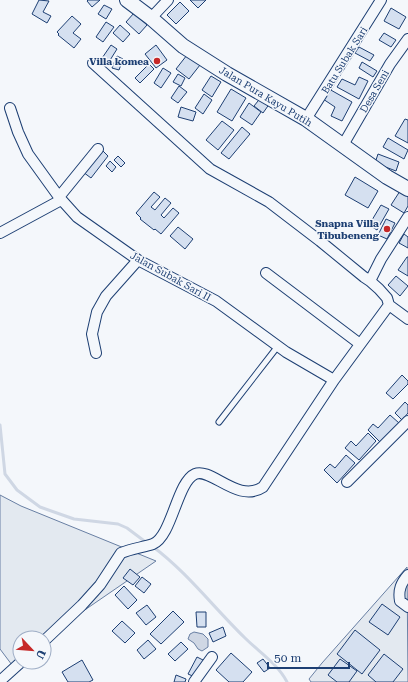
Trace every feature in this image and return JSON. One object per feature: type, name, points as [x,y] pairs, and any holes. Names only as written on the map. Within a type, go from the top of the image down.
[{"type":"street","name":"Jalan Pura Kayu Putih","points":[[127,0],[151,18],[183,46],[227,74],[306,119],[388,177],[408,189]]},
{"type":"street","points":[[151,18],[168,0]]},
{"type":"street","name":"Batu Subak Sari","points":[[306,119],[381,0]]},
{"type":"street","name":"Desa Seni","points":[[343,145],[390,64],[408,39]]},
{"type":"street","points":[[93,63],[210,169],[269,202],[320,241],[364,278],[370,281],[386,298],[389,305],[408,319]]},
{"type":"street","name":"Jalan Subak Sari II","points":[[10,108],[18,132],[28,154],[60,198],[77,217],[138,260],[216,301],[278,346],[334,380]]},
{"type":"street","points":[[0,233],[60,198],[98,148]]},
{"type":"street","points":[[370,281],[381,259],[408,217]]},
{"type":"street","points":[[96,353],[92,334],[97,312],[106,296],[138,260]]},
{"type":"street","points":[[266,273],[360,344]]},
{"type":"street","points":[[52,633],[82,605],[100,585],[120,553],[153,544],[162,536],[184,487],[191,477],[196,474],[204,474],[244,492],[253,492],[263,487],[334,380],[389,305]]},
{"type":"street","points":[[347,482],[408,421]]},
{"type":"street","points":[[408,575],[403,581],[399,590],[400,601],[408,607]]},
{"type":"street","points":[[194,682],[212,657]]},
{"type":"street","points":[[2,676],[12,669]]},
{"type":"lane","points":[[218,422],[278,346]]},
{"type":"shaded area","points":[[0,495],[21,506],[156,561],[52,632],[52,630],[12,630],[12,665],[0,649]]},
{"type":"shaded area","points":[[407,567],[408,682],[311,682],[309,679],[322,663]]},
{"type":"shaded area","points":[[194,632],[203,634],[208,639],[208,647],[202,651],[188,639],[190,634]]},
{"type":"building","points":[[39,0],[49,1],[43,12],[51,16],[47,23],[32,14]]},
{"type":"building","points":[[100,0],[92,7],[87,1]]},
{"type":"building","points":[[190,0],[206,0],[198,8]]},
{"type":"building","points":[[180,2],[189,11],[176,24],[167,15]]},
{"type":"building","points":[[104,5],[112,9],[106,19],[98,14]]},
{"type":"building","points":[[391,8],[406,17],[399,29],[384,21]]},
{"type":"building","points":[[134,13],[147,25],[139,34],[126,22]]},
{"type":"building","points":[[72,16],[81,24],[73,33],[81,39],[74,48],[58,35],[59,34],[57,32]]},
{"type":"building","points":[[106,22],[114,27],[103,42],[96,37]]},
{"type":"building","points":[[120,25],[130,34],[123,42],[113,33]]},
{"type":"building","points":[[384,33],[396,40],[391,47],[379,40]]},
{"type":"building","points":[[111,45],[117,49],[107,65],[100,61]]},
{"type":"building","points":[[156,45],[167,60],[156,68],[145,54]]},
{"type":"building","points":[[359,47],[374,55],[370,61],[355,53]]},
{"type":"building","points":[[187,55],[200,65],[189,79],[176,69]]},
{"type":"building","points":[[117,56],[123,59],[119,70],[112,68]]},
{"type":"building","points":[[362,62],[377,71],[373,77],[359,68]]},
{"type":"building","points":[[149,64],[154,69],[140,83],[135,78]]},
{"type":"building","points":[[163,68],[171,73],[161,88],[154,83]]},
{"type":"building","points":[[178,74],[185,78],[181,86],[173,82]]},
{"type":"building","points":[[211,76],[221,82],[212,97],[202,90]]},
{"type":"building","points":[[359,77],[368,81],[359,99],[337,87],[342,79],[355,85]]},
{"type":"building","points":[[179,86],[187,92],[178,103],[171,98]]},
{"type":"building","points":[[231,89],[246,98],[232,121],[217,112]]},
{"type":"building","points":[[329,89],[352,102],[342,121],[331,116],[335,107],[323,99]]},
{"type":"building","points":[[204,94],[212,100],[203,114],[195,108]]},
{"type":"building","points":[[262,96],[270,103],[263,113],[254,106]]},
{"type":"building","points":[[249,103],[261,112],[252,125],[240,117]]},
{"type":"building","points":[[181,107],[196,112],[193,121],[178,117]]},
{"type":"building","points":[[405,119],[408,120],[408,143],[395,136]]},
{"type":"building","points":[[222,121],[234,130],[218,150],[206,140]]},
{"type":"building","points":[[242,127],[250,134],[229,159],[221,153]]},
{"type":"building","points":[[388,138],[408,150],[404,159],[383,147]]},
{"type":"building","points":[[102,150],[108,156],[91,178],[83,172]]},
{"type":"building","points":[[378,154],[399,162],[396,171],[375,163]]},
{"type":"building","points":[[118,156],[125,163],[121,167],[114,160]]},
{"type":"building","points":[[110,161],[116,167],[112,172],[106,166]]},
{"type":"building","points":[[355,177],[378,191],[368,208],[345,195]]},
{"type":"building","points":[[400,191],[408,196],[408,206],[404,213],[391,205]]},
{"type":"building","points":[[154,192],[160,197],[151,207],[155,210],[165,198],[171,203],[161,215],[164,218],[173,208],[179,213],[161,234],[140,219],[141,218],[136,213]]},
{"type":"building","points":[[381,205],[389,209],[377,230],[369,225]]},
{"type":"building","name":"Snapna Villa Tibubeneng","points":[[386,219],[395,223],[387,239],[378,235]]},
{"type":"building","points":[[178,227],[193,239],[185,249],[170,236]]},
{"type":"building","points":[[404,234],[408,237],[408,248],[399,243]]},
{"type":"building","points":[[408,257],[408,276],[398,270]]},
{"type":"building","points":[[396,276],[408,286],[400,296],[388,285]]},
{"type":"building","points":[[402,375],[408,381],[408,384],[393,399],[386,393]]},
{"type":"building","points":[[405,402],[408,405],[408,413],[402,420],[395,413]]},
{"type":"building","points":[[390,415],[399,423],[381,443],[368,430],[373,424],[378,428]]},
{"type":"building","points":[[368,433],[376,441],[359,460],[345,448],[351,441],[356,446]]},
{"type":"building","points":[[346,455],[355,463],[337,483],[324,470],[330,464],[335,468]]},
{"type":"building","points":[[130,569],[140,577],[133,585],[123,578]]},
{"type":"building","points":[[142,577],[151,584],[144,593],[135,586]]},
{"type":"building","points":[[124,586],[137,600],[128,609],[115,595]]},
{"type":"building","points":[[382,604],[400,617],[388,635],[369,622]]},
{"type":"building","points":[[147,605],[156,617],[146,625],[136,613]]},
{"type":"building","points":[[173,611],[184,622],[161,644],[150,634]]},
{"type":"building","points":[[196,612],[206,612],[206,627],[197,627]]},
{"type":"building","points":[[122,621],[135,633],[125,643],[112,631]]},
{"type":"building","points":[[223,627],[226,636],[213,642],[209,633]]},
{"type":"building","points":[[355,630],[380,650],[362,674],[337,654]]},
{"type":"building","points":[[148,640],[156,649],[144,659],[137,650]]},
{"type":"building","points":[[181,642],[188,649],[175,661],[168,654]]},
{"type":"building","points":[[231,653],[252,672],[243,682],[229,682],[216,670]]},
{"type":"building","points":[[384,654],[403,669],[393,682],[376,682],[368,675]]},
{"type":"building","points":[[197,657],[205,661],[197,678],[188,674]]},
{"type":"building","points":[[263,659],[270,668],[264,672],[257,663]]},
{"type":"building","points":[[340,659],[357,671],[349,682],[337,682],[328,675]]},
{"type":"building","points":[[82,660],[93,680],[89,682],[68,682],[62,672]]},
{"type":"building","points":[[176,675],[186,679],[185,682],[174,682]]},
{"type":"waterway","points":[[0,425],[5,474],[17,490],[40,507],[74,519],[118,524],[127,528],[147,543]]},
{"type":"waterway","points":[[152,546],[189,579],[245,638],[279,670],[287,682]]},
{"type":"place","name":"Villa komea","points":[[157,61]]},
{"type":"place","name":"Snapna Villa Tibubeneng","points":[[387,229]]}]
